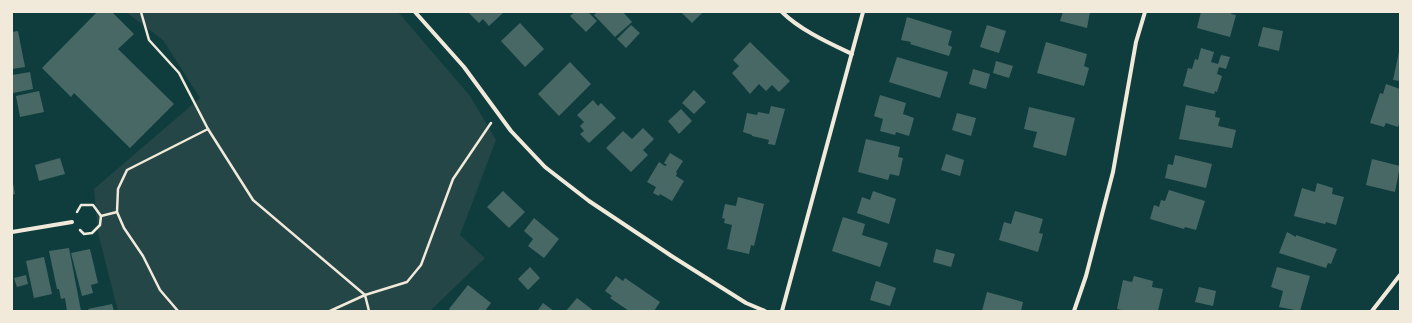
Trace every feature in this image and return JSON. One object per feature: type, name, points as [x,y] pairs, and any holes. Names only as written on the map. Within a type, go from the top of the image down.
[{"type":"street","points":[[416,12],[464,67],[511,131],[545,167],[589,201],[727,290],[765,311]]},
{"type":"street","points":[[782,12],[800,25],[852,54]]},
{"type":"street","points":[[782,311],[863,12]]},
{"type":"street","points":[[1074,311],[1086,276],[1113,172],[1136,42],[1145,12]]},
{"type":"street","points":[[12,232],[72,222]]},
{"type":"street","points":[[1372,311],[1400,275]]},
{"type":"path","points":[[141,12],[149,40],[179,73],[208,129],[253,200],[365,295],[369,311]]},
{"type":"path","points":[[330,311],[365,295],[407,282],[421,265],[453,178],[498,113]]},
{"type":"path","points":[[178,311],[160,290],[143,256],[124,228],[117,212],[118,189],[127,170],[208,129]]},
{"type":"path","points":[[81,205],[93,205],[101,216],[100,225],[92,233],[84,234],[72,222],[81,205]]},
{"type":"path","points":[[101,216],[117,212]]},
{"type":"shaded area","points":[[126,12],[398,12],[470,96],[496,140],[460,235],[485,258],[430,311],[118,311],[98,233],[94,189],[200,98],[163,40]]},
{"type":"building","points":[[97,12],[112,12],[134,34],[118,49],[174,104],[130,148],[74,93],[71,97],[42,68]]},
{"type":"building","points":[[468,12],[504,12],[489,26],[483,19],[479,23]]},
{"type":"building","points":[[575,12],[588,12],[597,21],[586,32],[570,16]]},
{"type":"building","points":[[597,12],[623,12],[632,22],[615,37],[594,15]]},
{"type":"building","points":[[681,12],[703,12],[692,23]]},
{"type":"building","points":[[1063,12],[1090,12],[1087,28],[1060,21]]},
{"type":"building","points":[[1201,12],[1232,12],[1231,14],[1236,15],[1230,37],[1197,28]]},
{"type":"building","points":[[907,17],[952,31],[948,45],[952,47],[949,56],[910,44],[911,42],[901,40]]},
{"type":"building","points":[[520,23],[544,49],[525,67],[501,41]]},
{"type":"building","points":[[631,25],[640,33],[626,48],[617,39]]},
{"type":"building","points":[[987,25],[1006,31],[999,53],[980,47]]},
{"type":"building","points":[[1263,27],[1283,31],[1279,51],[1258,46]]},
{"type":"building","points":[[18,31],[25,67],[12,69],[12,32]]},
{"type":"building","points":[[750,42],[790,81],[779,92],[772,85],[766,91],[759,84],[750,94],[732,73],[739,66],[733,60]]},
{"type":"building","points":[[1046,42],[1087,54],[1084,66],[1089,68],[1084,86],[1037,73]]},
{"type":"building","points":[[1201,48],[1214,52],[1211,62],[1218,64],[1221,55],[1230,57],[1226,69],[1219,67],[1217,74],[1222,76],[1217,92],[1215,91],[1214,94],[1183,86],[1188,68],[1192,69],[1195,59],[1198,60]]},
{"type":"building","points":[[1400,52],[1400,81],[1393,80]]},
{"type":"building","points":[[897,57],[948,72],[940,98],[889,82]]},
{"type":"building","points":[[996,61],[1013,66],[1009,78],[993,73]]},
{"type":"building","points":[[570,62],[591,84],[559,116],[538,94]]},
{"type":"building","points":[[973,69],[990,74],[986,89],[969,84]]},
{"type":"building","points":[[30,72],[33,89],[13,93],[12,75]]},
{"type":"building","points":[[1386,84],[1400,89],[1400,121],[1398,127],[1386,123],[1384,127],[1370,123],[1380,93],[1383,94]]},
{"type":"building","points":[[694,90],[706,102],[694,114],[682,103]]},
{"type":"building","points":[[39,91],[44,112],[20,117],[16,96]]},
{"type":"building","points":[[880,95],[906,103],[903,114],[914,118],[909,136],[896,132],[895,135],[880,131],[883,119],[874,116]]},
{"type":"building","points":[[593,100],[598,106],[601,103],[616,118],[589,143],[580,134],[584,131],[580,126],[584,122],[577,115]]},
{"type":"building","points":[[1186,105],[1216,111],[1215,117],[1220,118],[1218,126],[1236,130],[1232,148],[1179,139]]},
{"type":"building","points":[[771,106],[785,109],[775,145],[768,144],[769,140],[743,132],[747,113],[757,115],[758,112],[769,114]]},
{"type":"building","points":[[1029,107],[1075,118],[1066,156],[1033,147],[1037,132],[1024,129]]},
{"type":"building","points":[[681,109],[692,121],[679,134],[668,121]]},
{"type":"building","points":[[957,113],[976,118],[971,136],[952,130]]},
{"type":"building","points":[[643,128],[654,139],[643,150],[648,155],[631,172],[606,148],[623,131],[632,139]]},
{"type":"building","points":[[866,139],[900,147],[898,157],[903,158],[899,176],[890,174],[888,180],[858,172]]},
{"type":"building","points":[[670,153],[683,161],[676,172],[676,176],[684,181],[672,201],[660,194],[659,196],[653,193],[656,187],[647,182],[659,162],[665,166],[667,165],[664,163]]},
{"type":"building","points":[[946,154],[964,160],[960,176],[941,170]]},
{"type":"building","points":[[1175,155],[1212,164],[1206,188],[1165,178],[1168,164],[1173,165]]},
{"type":"building","points":[[60,158],[65,174],[39,181],[35,165]]},
{"type":"building","points":[[1372,159],[1400,166],[1395,192],[1366,185]]},
{"type":"building","points":[[13,183],[15,194],[12,195],[12,184]]},
{"type":"building","points":[[1317,183],[1333,188],[1332,194],[1344,197],[1336,225],[1326,222],[1325,224],[1294,216],[1302,188],[1315,192]]},
{"type":"building","points":[[1169,190],[1205,201],[1196,230],[1185,227],[1184,229],[1150,219],[1154,205],[1159,207],[1161,200],[1165,201]]},
{"type":"building","points":[[503,191],[525,212],[509,228],[487,207]]},
{"type":"building","points":[[873,191],[896,199],[889,224],[857,213],[862,197],[870,200]]},
{"type":"building","points":[[738,197],[764,204],[754,246],[751,245],[749,254],[727,249],[732,225],[724,223],[725,219],[722,218],[725,204],[736,206]]},
{"type":"building","points":[[1015,211],[1043,219],[1039,233],[1043,234],[1038,252],[999,240],[1004,222],[1011,224]]},
{"type":"building","points":[[843,217],[865,224],[862,235],[888,243],[880,267],[832,251]]},
{"type":"building","points":[[534,218],[559,239],[544,258],[528,246],[533,239],[524,231]]},
{"type":"building","points":[[1287,232],[1296,237],[1296,235],[1337,249],[1331,264],[1328,263],[1326,268],[1279,253]]},
{"type":"building","points":[[69,248],[81,311],[67,311],[65,298],[61,299],[59,289],[57,289],[49,251]]},
{"type":"building","points":[[90,249],[98,283],[91,285],[93,293],[82,296],[71,253]]},
{"type":"building","points":[[936,249],[955,254],[951,267],[933,262]]},
{"type":"building","points":[[44,257],[52,294],[34,298],[26,261]]},
{"type":"building","points":[[530,267],[540,278],[528,290],[518,279]]},
{"type":"building","points":[[1277,267],[1310,276],[1300,311],[1279,307],[1283,291],[1271,287]]},
{"type":"building","points":[[26,275],[28,284],[17,287],[14,278]]},
{"type":"building","points":[[616,276],[623,281],[625,278],[660,302],[654,311],[629,311],[610,298],[612,296],[605,291]]},
{"type":"building","points":[[1134,276],[1153,281],[1152,287],[1163,289],[1158,311],[1126,311],[1117,309],[1123,280],[1132,282]]},
{"type":"building","points":[[876,281],[896,288],[890,306],[870,300]]},
{"type":"building","points":[[468,285],[491,303],[485,311],[451,311],[449,309]]},
{"type":"building","points":[[1199,287],[1216,291],[1213,306],[1195,302]]},
{"type":"building","points":[[987,292],[1023,302],[1021,311],[982,311]]},
{"type":"building","points":[[577,298],[594,311],[566,311]]},
{"type":"building","points":[[543,303],[554,311],[538,310]]},
{"type":"building","points":[[112,304],[114,311],[89,311],[88,309]]}]
